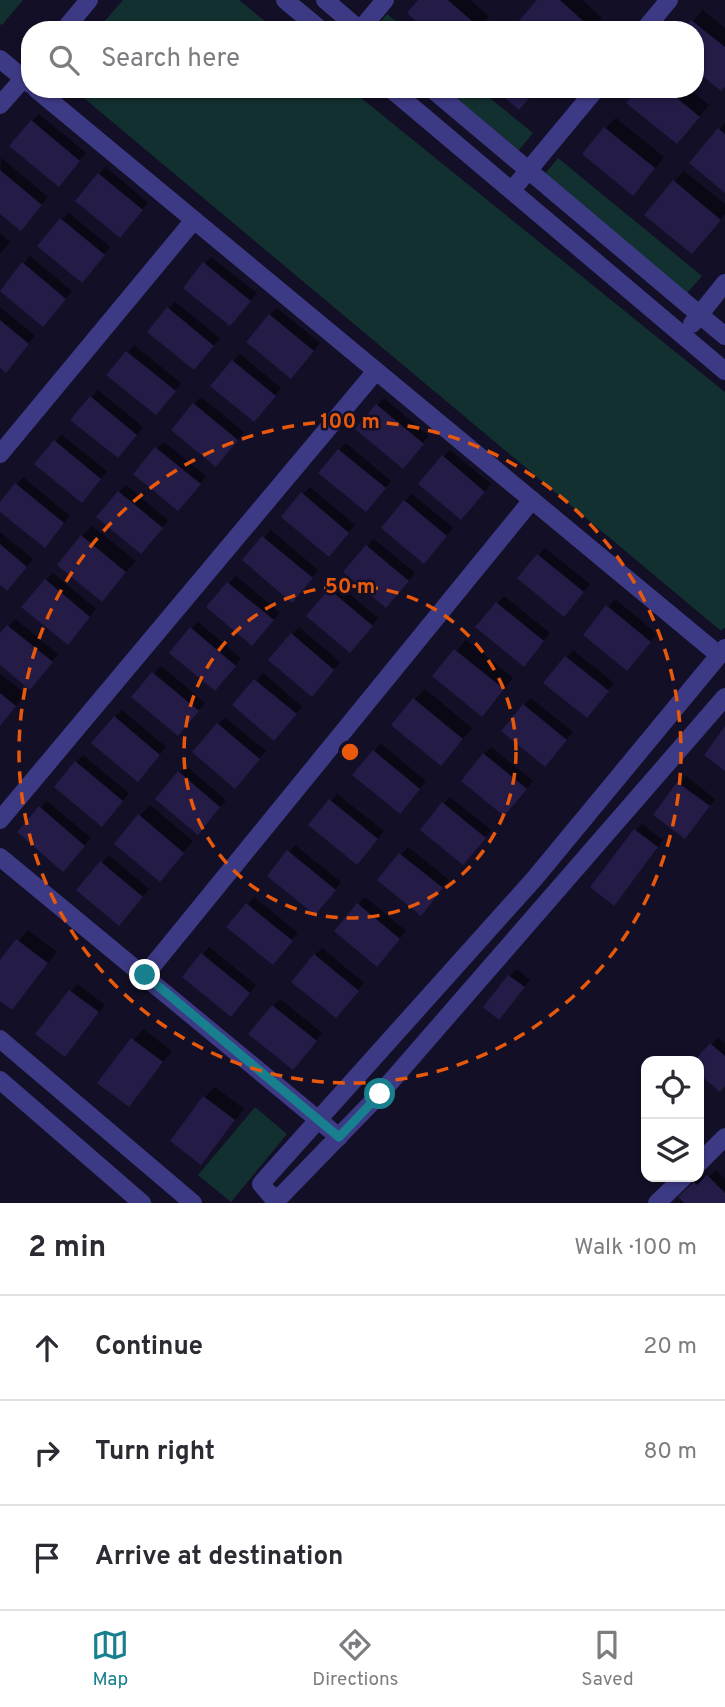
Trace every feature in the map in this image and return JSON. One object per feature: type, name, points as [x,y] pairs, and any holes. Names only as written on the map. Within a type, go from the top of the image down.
[{"type":"street","points":[[72,21],[89,0]]},
{"type":"street","points":[[285,0],[310,21]]},
{"type":"street","points":[[325,0],[350,21]]},
{"type":"street","points":[[368,21],[385,0]]},
{"type":"street","points":[[652,21],[669,0]]},
{"type":"street","points":[[0,60],[21,75]]},
{"type":"street","points":[[0,105],[21,88]]},
{"type":"street","points":[[50,98],[532,500],[722,651],[544,868],[265,1178],[261,1184],[263,1191],[272,1197],[282,1195],[339,1137],[725,697]]},
{"type":"street","points":[[402,98],[725,371]]},
{"type":"street","points":[[443,98],[725,336]]},
{"type":"street","points":[[512,190],[588,98]]},
{"type":"street","points":[[0,454],[194,220]]},
{"type":"street","points":[[684,335],[725,283]]},
{"type":"street","points":[[0,820],[376,371]]},
{"type":"street","points":[[145,975],[532,500]]},
{"type":"street","points":[[0,857],[339,1137]]},
{"type":"street","points":[[0,1039],[193,1203]]},
{"type":"street","points":[[0,1080],[142,1203]]},
{"type":"street","points":[[704,1158],[725,1137]]},
{"type":"street","points":[[657,1203],[679,1182]]},
{"type":"green space","points":[[0,0],[23,0],[2,25],[0,24]]},
{"type":"green space","points":[[123,0],[239,0],[265,21],[105,21]]},
{"type":"green space","points":[[387,14],[396,21],[381,21]]},
{"type":"green space","points":[[84,98],[361,98],[725,392],[725,627],[721,631]]},
{"type":"green space","points":[[454,98],[490,98],[533,133],[518,151]]},
{"type":"green space","points":[[558,158],[702,276],[687,293],[544,175]]},
{"type":"green space","points":[[255,1107],[287,1134],[231,1202],[198,1175]]},
{"type":"building","points":[[418,0],[448,0],[472,21],[416,21],[407,13]]},
{"type":"building","points":[[537,0],[560,0],[583,21],[519,21]]},
{"type":"building","points":[[704,30],[725,47],[725,87],[721,91],[704,77]]},
{"type":"building","points":[[505,98],[529,98],[519,110]]},
{"type":"building","points":[[630,98],[677,98],[700,117],[677,144],[626,103]]},
{"type":"building","points":[[31,120],[80,161],[59,187],[9,146]]},
{"type":"building","points":[[604,127],[655,168],[633,196],[582,154]]},
{"type":"building","points":[[718,128],[725,134],[725,193],[689,163]]},
{"type":"building","points":[[0,170],[42,205],[21,231],[0,214]]},
{"type":"building","points":[[98,173],[143,210],[120,238],[75,201]]},
{"type":"building","points":[[673,180],[721,220],[692,254],[644,215]]},
{"type":"building","points":[[60,218],[105,255],[82,283],[37,246]]},
{"type":"building","points":[[22,262],[66,299],[43,327],[0,291]]},
{"type":"building","points":[[203,262],[251,301],[230,326],[183,288]]},
{"type":"building","points":[[167,307],[214,346],[194,370],[147,332]]},
{"type":"building","points":[[269,314],[314,351],[291,379],[246,342]]},
{"type":"building","points":[[0,320],[29,344],[6,373],[0,368]]},
{"type":"building","points":[[126,351],[176,391],[156,415],[106,375]]},
{"type":"building","points":[[232,360],[276,396],[254,422],[210,386]]},
{"type":"building","points":[[90,396],[137,435],[118,458],[70,420]]},
{"type":"building","points":[[193,403],[238,440],[216,467],[171,430]]},
{"type":"building","points":[[376,404],[424,444],[403,469],[355,429]]},
{"type":"building","points":[[54,440],[101,479],[82,503],[34,464]]},
{"type":"building","points":[[155,447],[201,484],[178,511],[133,474]]},
{"type":"building","points":[[338,449],[386,488],[366,512],[318,473]]},
{"type":"building","points":[[442,455],[485,492],[461,520],[418,484]]},
{"type":"building","points":[[15,483],[64,523],[45,548],[0,512],[0,502]]},
{"type":"building","points":[[118,491],[163,528],[141,554],[96,517]]},
{"type":"building","points":[[301,492],[349,533],[329,557],[281,517]]},
{"type":"building","points":[[404,500],[447,536],[424,564],[381,528]]},
{"type":"building","points":[[81,535],[126,572],[102,602],[57,565]]},
{"type":"building","points":[[262,536],[313,578],[292,603],[242,560]]},
{"type":"building","points":[[0,544],[27,567],[7,591],[0,585]]},
{"type":"building","points":[[366,545],[409,581],[386,608],[343,572]]},
{"type":"building","points":[[537,554],[584,592],[564,617],[517,578]]},
{"type":"building","points":[[45,579],[90,617],[68,645],[21,607]]},
{"type":"building","points":[[227,582],[274,620],[252,646],[206,607]]},
{"type":"building","points":[[329,589],[373,626],[350,653],[306,616]]},
{"type":"building","points":[[496,602],[544,641],[524,667],[475,627]]},
{"type":"building","points":[[606,605],[651,642],[627,671],[583,635]]},
{"type":"building","points":[[7,625],[53,662],[30,690],[0,665],[0,633]]},
{"type":"building","points":[[190,627],[236,666],[215,691],[169,653]]},
{"type":"building","points":[[291,633],[334,670],[312,697],[268,660]]},
{"type":"building","points":[[454,649],[504,689],[482,717],[432,676]]},
{"type":"building","points":[[565,656],[609,691],[587,718],[543,683]]},
{"type":"building","points":[[152,672],[199,711],[178,736],[131,697]]},
{"type":"building","points":[[254,679],[297,714],[274,741],[232,705]]},
{"type":"building","points":[[0,693],[16,706],[0,726]]},
{"type":"building","points":[[413,698],[463,739],[441,766],[391,725]]},
{"type":"building","points":[[523,704],[567,740],[545,767],[501,731]]},
{"type":"building","points":[[114,716],[160,755],[138,782],[91,743]]},
{"type":"building","points":[[217,723],[260,759],[235,789],[192,752]]},
{"type":"building","points":[[725,726],[725,771],[704,755]]},
{"type":"building","points":[[373,750],[420,789],[400,814],[352,775]]},
{"type":"building","points":[[483,753],[527,789],[504,816],[461,781]]},
{"type":"building","points":[[75,761],[123,801],[102,827],[54,787]]},
{"type":"building","points":[[178,771],[220,807],[198,835],[155,799]]},
{"type":"building","points":[[677,782],[710,806],[685,839],[653,815]]},
{"type":"building","points":[[329,799],[378,839],[357,865],[308,825]]},
{"type":"building","points":[[442,802],[486,838],[463,865],[420,830]]},
{"type":"building","points":[[39,806],[85,846],[63,872],[17,832]]},
{"type":"building","points":[[138,814],[184,853],[160,882],[114,844]]},
{"type":"building","points":[[634,829],[658,847],[614,906],[590,887]]},
{"type":"building","points":[[287,850],[336,890],[315,915],[267,876]]},
{"type":"building","points":[[399,853],[443,888],[421,916],[377,880]]},
{"type":"building","points":[[100,861],[143,897],[119,926],[76,890]]},
{"type":"building","points":[[246,903],[293,941],[273,965],[226,927]]},
{"type":"building","points":[[357,903],[400,939],[377,967],[334,931]]},
{"type":"building","points":[[16,939],[48,963],[12,1010],[0,1001],[0,960]]},
{"type":"building","points":[[201,953],[250,993],[231,1017],[182,977]]},
{"type":"building","points":[[314,954],[359,991],[336,1018],[291,982]]},
{"type":"building","points":[[508,975],[525,987],[499,1020],[483,1007]]},
{"type":"building","points":[[69,990],[99,1012],[65,1057],[35,1034]]},
{"type":"building","points":[[272,1005],[317,1041],[293,1070],[248,1034]]},
{"type":"building","points":[[131,1038],[163,1062],[129,1107],[97,1083]]},
{"type":"building","points":[[710,1043],[725,1056],[725,1086],[720,1092],[704,1078],[704,1056],[698,1056]]},
{"type":"building","points":[[203,1096],[235,1120],[201,1165],[170,1141]]},
{"type":"building","points":[[707,1175],[725,1193],[725,1203],[684,1203],[678,1197],[694,1182],[697,1185],[704,1182]]},
{"type":"route","points":[[145,975],[339,1137],[380,1094]]}]
